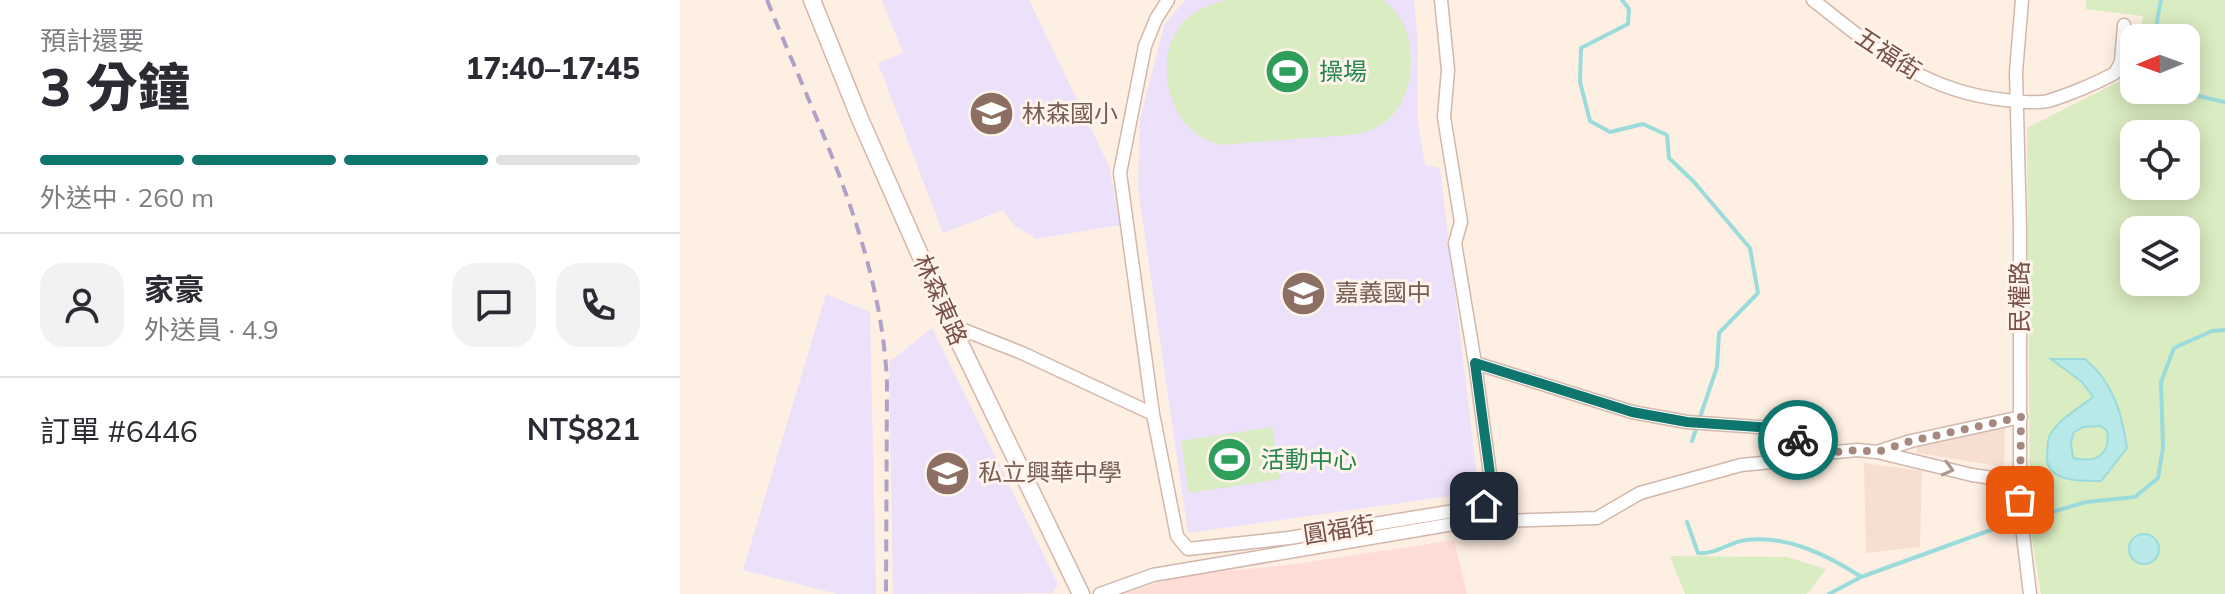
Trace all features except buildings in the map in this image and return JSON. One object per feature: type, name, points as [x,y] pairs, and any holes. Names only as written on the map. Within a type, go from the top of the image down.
[{"type":"main road","name":"林森東路","points":[[812,0],[860,119],[951,325],[1081,594]]},
{"type":"street","points":[[1153,414],[1120,173],[1145,46],[1168,0]]},
{"type":"street","points":[[1441,0],[1448,70],[1444,117],[1461,222],[1455,243],[1475,363]]},
{"type":"street","name":"五福街","points":[[1813,0],[1873,47],[1919,77],[1989,98],[2045,102],[2115,73],[2120,64]]},
{"type":"street","name":"民權路","points":[[2022,0],[2016,72],[2020,482],[2030,594]]},
{"type":"street","points":[[951,325],[1022,353],[1153,414]]},
{"type":"street","name":"圓福街","points":[[1153,414],[1177,536],[1188,549],[1289,538],[1484,506],[1493,496],[1475,363],[1632,412],[1687,422],[1773,428],[1826,453]]},
{"type":"street","name":"圓福街","points":[[1877,452],[1911,441],[2021,417]]},
{"type":"street","name":"圓福街","points":[[1100,594],[1153,575],[1465,522],[1597,518],[1640,493],[1741,465],[1803,459],[1826,453],[1877,452],[1972,475],[2020,482]]},
{"type":"shaded area","name":"林森國小","points":[[882,0],[1029,0],[1109,166],[1120,225],[1036,239],[1015,226],[1003,210],[943,233],[878,63],[903,53]]},
{"type":"shaded area","name":"嘉義國中","points":[[1185,0],[1414,0],[1418,45],[1417,117],[1425,165],[1440,168],[1479,492],[1188,533],[1138,188],[1140,120],[1164,25]]},
{"type":"shaded area","points":[[826,294],[870,312],[876,594],[837,594],[743,570]]},
{"type":"shaded area","name":"私立興華中學","points":[[932,328],[1058,584],[1052,593],[893,594],[889,362]]},
{"type":"shaded area","points":[[2005,426],[2004,467],[1917,453],[1917,441]]},
{"type":"shaded area","points":[[1864,463],[1922,471],[1920,547],[1866,553]]},
{"type":"shaded area","points":[[1454,540],[1467,594],[1123,594],[1178,576],[1296,564]]},
{"type":"green space","name":"操場","points":[[1225,0],[1382,0],[1400,18],[1409,41],[1411,69],[1402,102],[1388,120],[1356,134],[1220,145],[1203,138],[1189,128],[1179,114],[1172,99],[1167,65],[1176,32],[1186,19]]},
{"type":"green space","points":[[2086,0],[2225,0],[2225,594],[2041,594],[2030,527],[2027,128],[2120,81],[2120,104],[2200,104],[2200,24],[2142,24],[2143,16],[2086,9]]},
{"type":"green space","name":"活動中心","points":[[1272,427],[1280,479],[1189,493],[1181,441]]},
{"type":"green space","points":[[1670,556],[1787,557],[1826,569],[1807,594],[1685,594]]},
{"type":"water","points":[[2051,359],[2085,359],[2103,378],[2115,399],[2127,448],[2101,481],[2066,478],[2052,470],[2048,463],[2048,439],[2054,429],[2093,397],[2082,382]],"holes":[[[2101,426],[2107,431],[2108,440],[2100,456],[2073,458],[2073,433],[2083,427]]]},
{"type":"water","points":[[2144,534],[2155,538],[2159,549],[2155,560],[2144,564],[2133,560],[2129,549],[2133,538]]},
{"type":"waterway","points":[[1622,0],[1629,9],[1628,24],[1581,48],[1580,82],[1590,121],[1610,132],[1643,124],[1667,135],[1669,158],[1694,182],[1750,248],[1758,293],[1719,333],[1717,367],[1692,441]]},
{"type":"waterway","points":[[2157,24],[2161,0]]},
{"type":"waterway","points":[[2200,96],[2225,102]]},
{"type":"waterway","points":[[1829,594],[1861,577],[1988,531],[2086,502],[2135,497],[2158,478],[2163,447],[2161,382],[2174,348],[2212,331],[2225,330]]},
{"type":"waterway","points":[[1687,522],[1698,553],[1746,540],[1776,541],[1806,548],[1860,576]]},
{"type":"railway","points":[[767,0],[844,187],[873,283],[887,383],[886,594]]},
{"type":"way so far","points":[[1798,440],[1826,453],[1877,452],[1911,441],[2021,417],[2020,500]]},
{"type":"place","name":"操場","points":[[1288,72]]},
{"type":"place","name":"林森國小","points":[[991,114]]},
{"type":"place","name":"嘉義國中","points":[[1304,293]]},
{"type":"place","name":"活動中心","points":[[1230,460]]},
{"type":"place","name":"私立興華中學","points":[[947,473]]},
{"type":"route","points":[[1484,506],[1493,496],[1475,363],[1632,412],[1687,422],[1773,428],[1798,440]]}]
